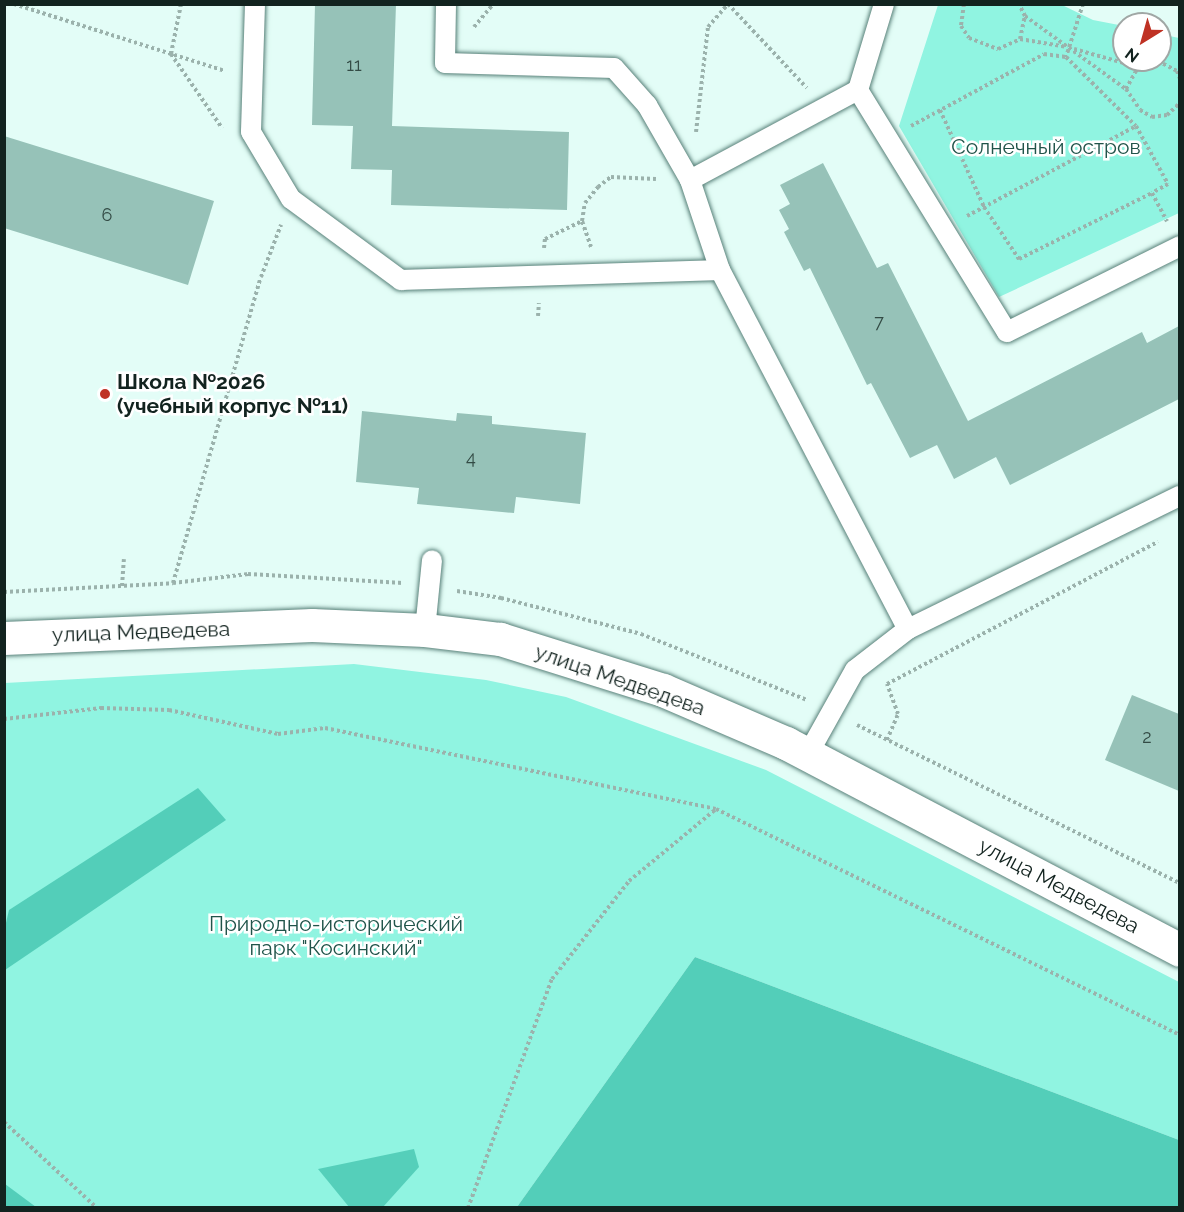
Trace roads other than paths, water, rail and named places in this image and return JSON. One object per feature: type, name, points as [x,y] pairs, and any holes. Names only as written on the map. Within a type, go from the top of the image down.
[{"type":"street","name":"улица Медведева","points":[[4,638],[312,625],[425,630],[500,639],[663,690],[808,754],[1179,950]]},
{"type":"lane","points":[[255,4],[250,132],[291,199],[401,280],[720,270]]},
{"type":"lane","points":[[446,4],[445,63],[614,68],[647,105],[690,180],[720,270],[908,629]]},
{"type":"lane","points":[[690,180],[858,90],[884,4]]},
{"type":"lane","points":[[858,90],[1007,332],[1179,246]]},
{"type":"lane","points":[[808,754],[855,670],[908,629],[1179,496]]},
{"type":"lane","points":[[425,630],[432,560]]},
{"type":"place","name":"Школа №2026 (учебный корпус №11)","points":[[105,394]]},
{"type":"park label","name":"Солнечный остров","points":[[1046,147]]},
{"type":"park label","name":"Природно-исторический парк \"Косинский\"","points":[[336,936]]}]
